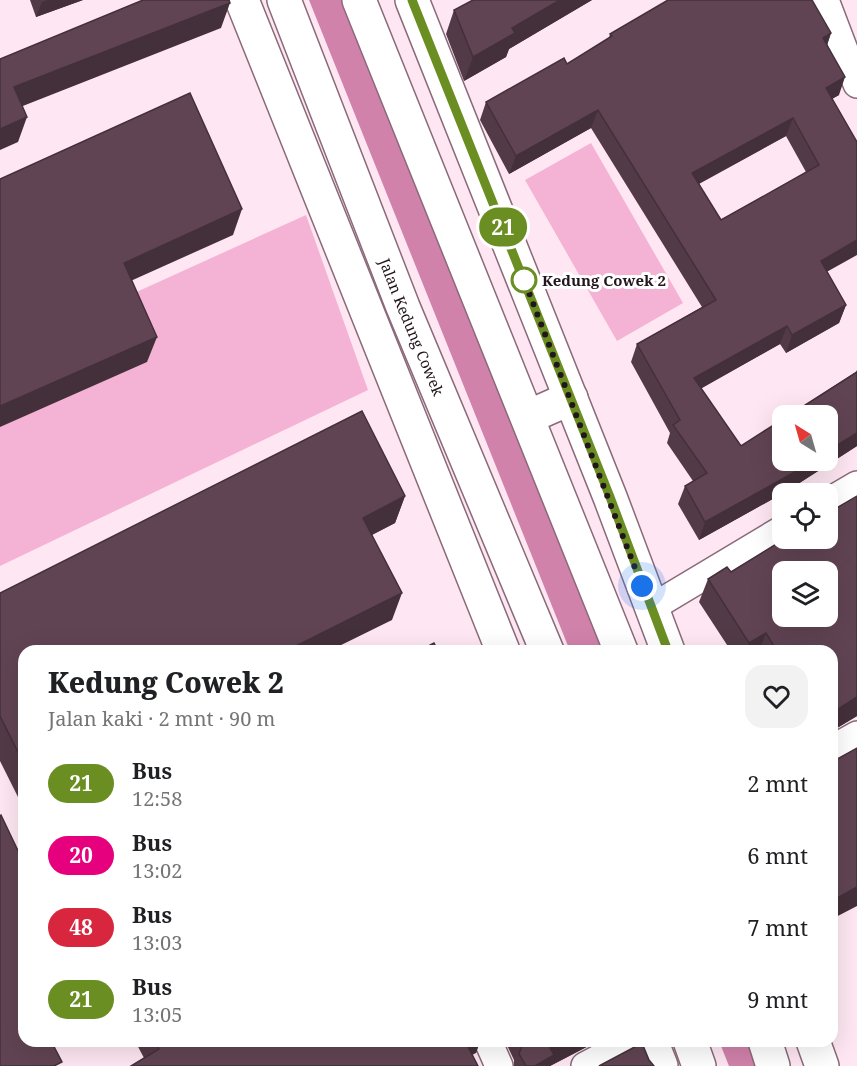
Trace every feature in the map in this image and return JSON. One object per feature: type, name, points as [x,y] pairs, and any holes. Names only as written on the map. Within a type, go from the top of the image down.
[{"type":"main road","points":[[242,0],[501,645]]},
{"type":"main road","name":"Jalan Kedung Cowek","points":[[284,0],[403,307],[544,645]]},
{"type":"main road","points":[[359,0],[619,645]]},
{"type":"main road","points":[[412,0],[571,398],[666,645]]},
{"type":"main road","points":[[528,417],[571,398]]},
{"type":"main road","points":[[653,1047],[661,1066]]},
{"type":"main road","points":[[692,1047],[699,1066]]},
{"type":"main road","points":[[767,1047],[773,1066]]},
{"type":"main road","points":[[815,1047],[822,1066]]},
{"type":"street","points":[[825,0],[852,54],[857,84]]},
{"type":"street","points":[[838,496],[857,485]]},
{"type":"street","points":[[651,608],[772,536]]},
{"type":"street","points":[[838,746],[857,735]]},
{"type":"street","points":[[491,1047],[499,1066]]},
{"type":"street","points":[[585,1066],[621,1047]]},
{"type":"shaded area","points":[[309,0],[345,0],[601,645],[568,645]]},
{"type":"shaded area","points":[[591,143],[683,303],[617,341],[525,180]]},
{"type":"shaded area","points":[[306,215],[368,390],[0,566],[0,354]]},
{"type":"shaded area","points":[[721,1047],[755,1047],[762,1066],[729,1066]]},
{"type":"building","points":[[143,0],[229,0],[230,3],[14,87],[27,117],[0,129],[0,59]]},
{"type":"building","points":[[473,0],[560,0],[512,28],[515,33],[473,57],[454,10]]},
{"type":"building","points":[[668,0],[812,0],[831,33],[823,38],[845,77],[826,88],[857,142],[857,240],[821,261],[846,305],[792,335],[787,326],[694,378],[741,446],[772,426],[772,471],[796,471],[705,522],[685,486],[707,473],[673,425],[680,420],[637,344],[716,300],[598,110],[516,156],[486,102],[564,58],[567,64],[612,36],[610,34]],"holes":[[[793,118],[819,165],[721,220],[692,173]]]},
{"type":"building","points":[[190,93],[242,209],[124,263],[157,337],[0,406],[0,179]]},
{"type":"building","points":[[857,372],[857,433],[838,445],[838,405],[805,405]]},
{"type":"building","points":[[362,411],[405,496],[363,518],[402,593],[298,645],[18,645],[18,752],[0,716],[0,593]]},
{"type":"building","points":[[857,496],[857,697],[838,709],[838,645],[773,645],[766,633],[749,643],[708,579],[727,567],[731,572],[772,547],[772,549],[838,549],[838,507]]},
{"type":"building","points":[[857,748],[857,887],[838,898],[838,759]]},
{"type":"building","points":[[0,816],[18,851],[18,1047],[54,1047],[62,1062],[54,1066],[0,1066]]},
{"type":"building","points":[[158,1047],[468,1047],[478,1066],[131,1066],[159,1049]]},
{"type":"building","points":[[522,1047],[552,1047],[550,1048],[554,1055],[535,1066],[526,1066],[519,1054]]},
{"type":"building","points":[[635,1047],[644,1047],[654,1066],[599,1066]]},
{"type":"bus line","name":"21","points":[[412,0],[610,497],[666,645]]},
{"type":"place","name":"Kedung Cowek 2","points":[[524,280]]},
{"type":"route","points":[[524,280],[521,272],[610,497],[642,586]]}]
